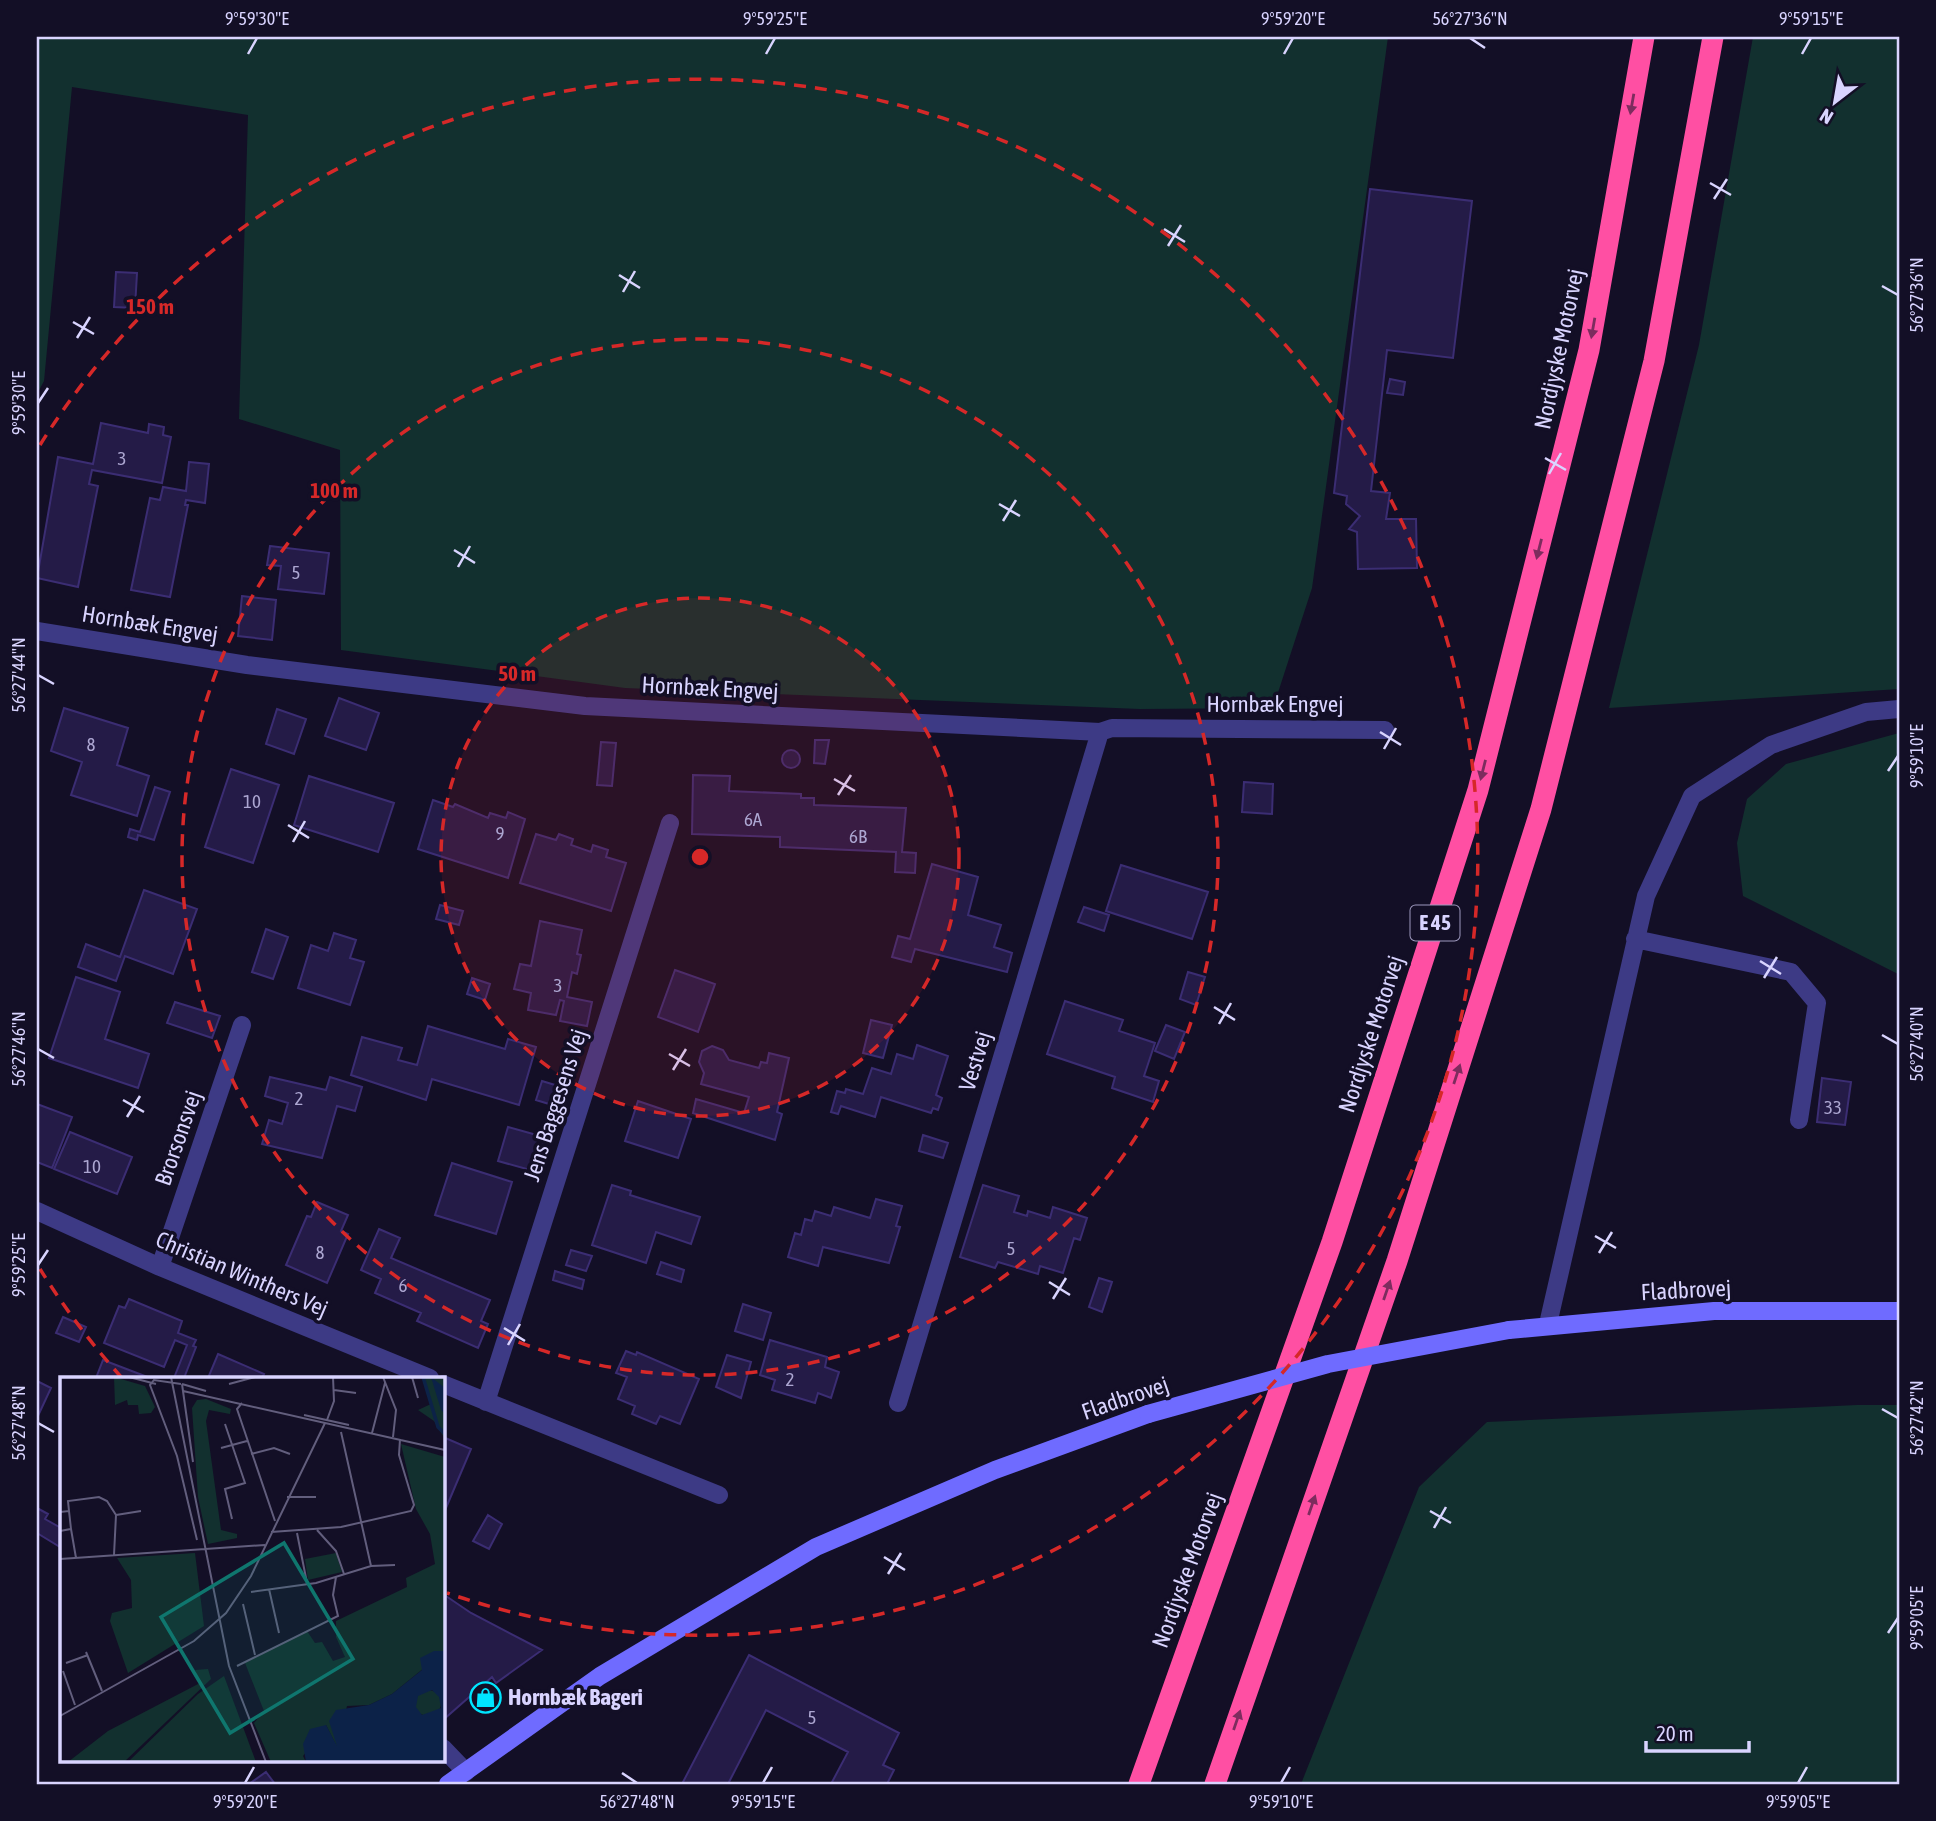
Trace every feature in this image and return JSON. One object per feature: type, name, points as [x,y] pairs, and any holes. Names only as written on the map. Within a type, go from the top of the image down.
[{"type":"highway","name":"Nordjyske Motorvej","points":[[1139,1784],[1332,1242],[1478,790],[1589,350],[1644,37]]},
{"type":"highway","points":[[1214,1784],[1397,1261],[1541,809],[1654,361],[1713,37]]},
{"type":"main road","name":"Fladbrovej","points":[[448,1784],[600,1676],[816,1546],[995,1470],[1148,1414],[1328,1364],[1548,1324],[1714,1311],[1899,1311]]},
{"type":"street","name":"Hornbæk Engvej","points":[[37,631],[247,665],[585,706],[1100,733],[1112,728],[1385,730]]},
{"type":"street","points":[[1548,1324],[1646,895],[1692,796],[1771,745],[1866,712],[1899,709]]},
{"type":"street","name":"Vestvej","points":[[898,1403],[1100,733]]},
{"type":"street","name":"Jens Baggesens Vej","points":[[486,1402],[670,823]]},
{"type":"street","points":[[1635,939],[1791,972],[1817,1003],[1799,1120]]},
{"type":"street","name":"Brorsonsvej","points":[[160,1267],[243,1025]]},
{"type":"street","name":"Christian Winthers Vej","points":[[37,1211],[160,1267],[428,1377]]},
{"type":"street","points":[[444,1384],[719,1495]]},
{"type":"street","points":[[444,1749],[466,1772]]},
{"type":"green space","points":[[37,37],[1388,37],[1312,588],[1273,708],[1140,709],[625,688],[341,650],[340,450],[239,419],[248,115],[72,87],[44,381],[37,394]]},
{"type":"green space","points":[[1753,37],[1899,37],[1899,689],[1609,708],[1699,345]]},
{"type":"green space","points":[[1899,733],[1898,974],[1743,896],[1737,843],[1747,799],[1786,764]]},
{"type":"green space","points":[[1899,1405],[1899,1784],[1301,1784],[1419,1487],[1487,1422]]},
{"type":"building","points":[[1370,189],[1472,201],[1453,358],[1387,350],[1371,491],[1390,493],[1386,519],[1416,519],[1417,568],[1358,569],[1357,532],[1349,529],[1360,516],[1346,504],[1347,496],[1334,493]]},
{"type":"building","points":[[116,272],[137,273],[135,308],[114,307]]},
{"type":"building","points":[[1390,379],[1405,382],[1403,395],[1387,393]]},
{"type":"building","points":[[101,423],[148,433],[149,424],[164,427],[163,435],[171,437],[162,483],[92,470],[89,484],[98,486],[78,587],[37,578],[58,457],[93,464]]},
{"type":"building","points":[[189,462],[209,464],[205,503],[186,500],[185,505],[188,505],[170,597],[131,590],[150,498],[160,500],[163,487],[186,491]]},
{"type":"building","points":[[270,546],[329,553],[324,594],[278,589],[281,566],[267,565]]},
{"type":"building","points":[[242,596],[276,600],[272,640],[238,636]]},
{"type":"building","points":[[339,698],[379,713],[366,750],[325,736]]},
{"type":"building","points":[[64,708],[128,728],[117,765],[149,776],[137,816],[71,795],[82,762],[51,751]]},
{"type":"building","points":[[277,709],[306,719],[294,754],[266,744]]},
{"type":"building","points":[[815,740],[829,740],[825,764],[814,763]]},
{"type":"building","points":[[601,742],[616,743],[612,786],[597,785]]},
{"type":"building","points":[[787,750],[795,750],[800,759],[798,766],[787,768],[782,763],[782,755]]},
{"type":"building","points":[[231,769],[279,785],[253,863],[205,847]]},
{"type":"building","points":[[693,775],[730,776],[729,791],[801,794],[801,798],[814,798],[814,805],[906,808],[902,852],[916,853],[915,873],[895,872],[896,852],[780,847],[780,837],[692,834]]},
{"type":"building","points":[[309,776],[394,803],[378,852],[294,825]]},
{"type":"building","points":[[1244,782],[1273,784],[1272,814],[1242,812]]},
{"type":"building","points":[[155,787],[170,792],[154,840],[138,835],[137,840],[128,837],[130,829],[140,832]]},
{"type":"building","points":[[433,800],[453,807],[455,804],[488,818],[490,813],[506,818],[508,812],[525,819],[508,878],[418,849]]},
{"type":"building","points":[[536,834],[556,840],[559,834],[573,839],[571,845],[591,852],[593,845],[608,850],[606,857],[626,863],[611,911],[520,883]]},
{"type":"building","points":[[932,864],[978,877],[968,915],[1001,925],[994,947],[1012,953],[1007,972],[915,949],[911,962],[892,957],[898,936],[910,939]]},
{"type":"building","points":[[1121,865],[1208,892],[1192,939],[1106,911]]},
{"type":"building","points":[[144,890],[197,909],[173,974],[125,956],[116,981],[78,967],[86,944],[120,957]]},
{"type":"building","points":[[440,905],[463,911],[459,925],[436,919]]},
{"type":"building","points":[[1084,907],[1109,915],[1104,931],[1078,922]]},
{"type":"building","points":[[540,921],[582,930],[577,954],[581,955],[577,974],[572,972],[567,997],[592,1002],[587,1026],[560,1021],[564,1001],[560,1000],[556,1015],[528,1010],[531,993],[514,989],[520,964],[531,966]]},
{"type":"building","points":[[266,929],[288,937],[273,979],[252,972]]},
{"type":"building","points":[[334,933],[356,940],[350,958],[364,962],[350,1005],[298,988],[311,945],[328,951]]},
{"type":"building","points":[[675,970],[715,984],[698,1032],[658,1017]]},
{"type":"building","points":[[1188,972],[1205,977],[1196,1005],[1180,999]]},
{"type":"building","points":[[76,977],[120,992],[105,1039],[149,1054],[138,1088],[49,1058]]},
{"type":"building","points":[[472,978],[490,984],[485,1000],[467,994]]},
{"type":"building","points":[[1065,1001],[1123,1020],[1119,1031],[1155,1043],[1144,1076],[1159,1081],[1153,1102],[1112,1088],[1115,1077],[1047,1054]]},
{"type":"building","points":[[175,1002],[220,1016],[212,1038],[167,1023]]},
{"type":"building","points":[[871,1020],[892,1025],[883,1058],[863,1053]]},
{"type":"building","points":[[1166,1025],[1185,1032],[1174,1059],[1155,1051]]},
{"type":"building","points":[[428,1026],[505,1049],[508,1039],[536,1047],[519,1105],[432,1079],[426,1100],[351,1075],[362,1037],[402,1048],[398,1060],[417,1065]]},
{"type":"building","points":[[917,1045],[948,1056],[936,1095],[942,1098],[938,1110],[933,1108],[931,1113],[881,1097],[875,1117],[841,1106],[838,1114],[831,1112],[837,1091],[845,1093],[846,1089],[863,1094],[872,1068],[891,1074],[897,1054],[913,1059]]},
{"type":"building","points":[[712,1046],[723,1050],[729,1060],[759,1068],[761,1062],[767,1063],[769,1053],[789,1058],[777,1112],[782,1114],[775,1140],[693,1113],[696,1099],[744,1113],[749,1097],[701,1084],[704,1073],[699,1062],[702,1051]]},
{"type":"building","points":[[270,1077],[326,1090],[330,1077],[362,1087],[355,1111],[337,1106],[322,1158],[262,1144],[269,1120],[282,1124],[288,1103],[265,1096]]},
{"type":"building","points":[[1822,1078],[1851,1082],[1845,1125],[1817,1122]]},
{"type":"building","points":[[542,1081],[568,1089],[562,1108],[536,1100]]},
{"type":"building","points":[[638,1101],[691,1119],[678,1158],[625,1141]]},
{"type":"building","points":[[37,1104],[72,1117],[52,1168],[37,1162]]},
{"type":"building","points":[[508,1127],[551,1139],[541,1173],[498,1161]]},
{"type":"building","points":[[70,1132],[132,1157],[117,1194],[54,1169]]},
{"type":"building","points":[[923,1135],[948,1143],[943,1158],[919,1151]]},
{"type":"building","points":[[452,1163],[512,1182],[496,1234],[435,1215]]},
{"type":"building","points":[[612,1185],[631,1191],[630,1195],[700,1217],[691,1244],[656,1232],[646,1263],[592,1245]]},
{"type":"building","points":[[983,1185],[1019,1196],[1014,1212],[1027,1216],[1028,1211],[1050,1218],[1053,1207],[1087,1218],[1080,1240],[1074,1238],[1063,1273],[1040,1266],[1038,1274],[998,1262],[995,1268],[960,1257]]},
{"type":"building","points":[[876,1199],[902,1206],[896,1226],[900,1227],[889,1263],[823,1247],[818,1266],[788,1257],[795,1233],[801,1235],[805,1219],[812,1221],[815,1211],[831,1216],[834,1207],[870,1218]]},
{"type":"building","points":[[317,1202],[348,1215],[341,1231],[348,1234],[327,1283],[286,1265],[307,1216],[311,1217]]},
{"type":"building","points":[[379,1229],[400,1238],[391,1258],[490,1300],[481,1321],[488,1324],[478,1348],[417,1321],[421,1313],[375,1293],[381,1279],[361,1270]]},
{"type":"building","points":[[571,1250],[592,1256],[586,1271],[566,1265]]},
{"type":"building","points":[[661,1262],[684,1270],[681,1282],[657,1274]]},
{"type":"building","points":[[555,1271],[584,1280],[582,1289],[553,1280]]},
{"type":"building","points":[[1099,1278],[1112,1282],[1102,1312],[1089,1307]]},
{"type":"building","points":[[129,1299],[182,1321],[178,1333],[196,1340],[184,1377],[174,1377],[187,1345],[175,1340],[164,1367],[104,1343],[119,1306],[125,1308]]},
{"type":"building","points":[[743,1304],[771,1313],[763,1340],[735,1331]]},
{"type":"building","points":[[63,1317],[86,1327],[79,1342],[56,1333]]},
{"type":"building","points":[[770,1340],[827,1357],[825,1367],[839,1372],[831,1398],[818,1393],[815,1403],[772,1390],[775,1380],[760,1375]]},
{"type":"building","points":[[626,1351],[636,1355],[637,1352],[699,1379],[680,1424],[660,1416],[656,1424],[632,1414],[635,1406],[618,1399],[627,1377],[616,1373]]},
{"type":"building","points":[[218,1354],[264,1374],[262,1377],[208,1377]]},
{"type":"building","points":[[727,1355],[751,1362],[741,1398],[716,1387]]},
{"type":"building","points":[[103,1360],[147,1377],[96,1377]]},
{"type":"building","points":[[37,1381],[51,1388],[37,1418]]},
{"type":"building","points":[[444,1437],[471,1449],[444,1513]]},
{"type":"building","points":[[37,1508],[48,1514],[45,1519],[60,1527],[60,1547],[37,1533]]},
{"type":"building","points":[[488,1515],[502,1524],[489,1549],[473,1541]]},
{"type":"building","points":[[444,1595],[471,1613],[542,1650],[496,1683],[492,1677],[444,1719]]},
{"type":"building","points":[[749,1655],[899,1733],[883,1765],[894,1770],[887,1784],[831,1784],[848,1752],[766,1710],[728,1784],[682,1784]]},
{"type":"building","points":[[266,1772],[275,1784],[249,1784]]},
{"type":"place","name":"Hornbæk Bageri","points":[[485,1697]]}]
